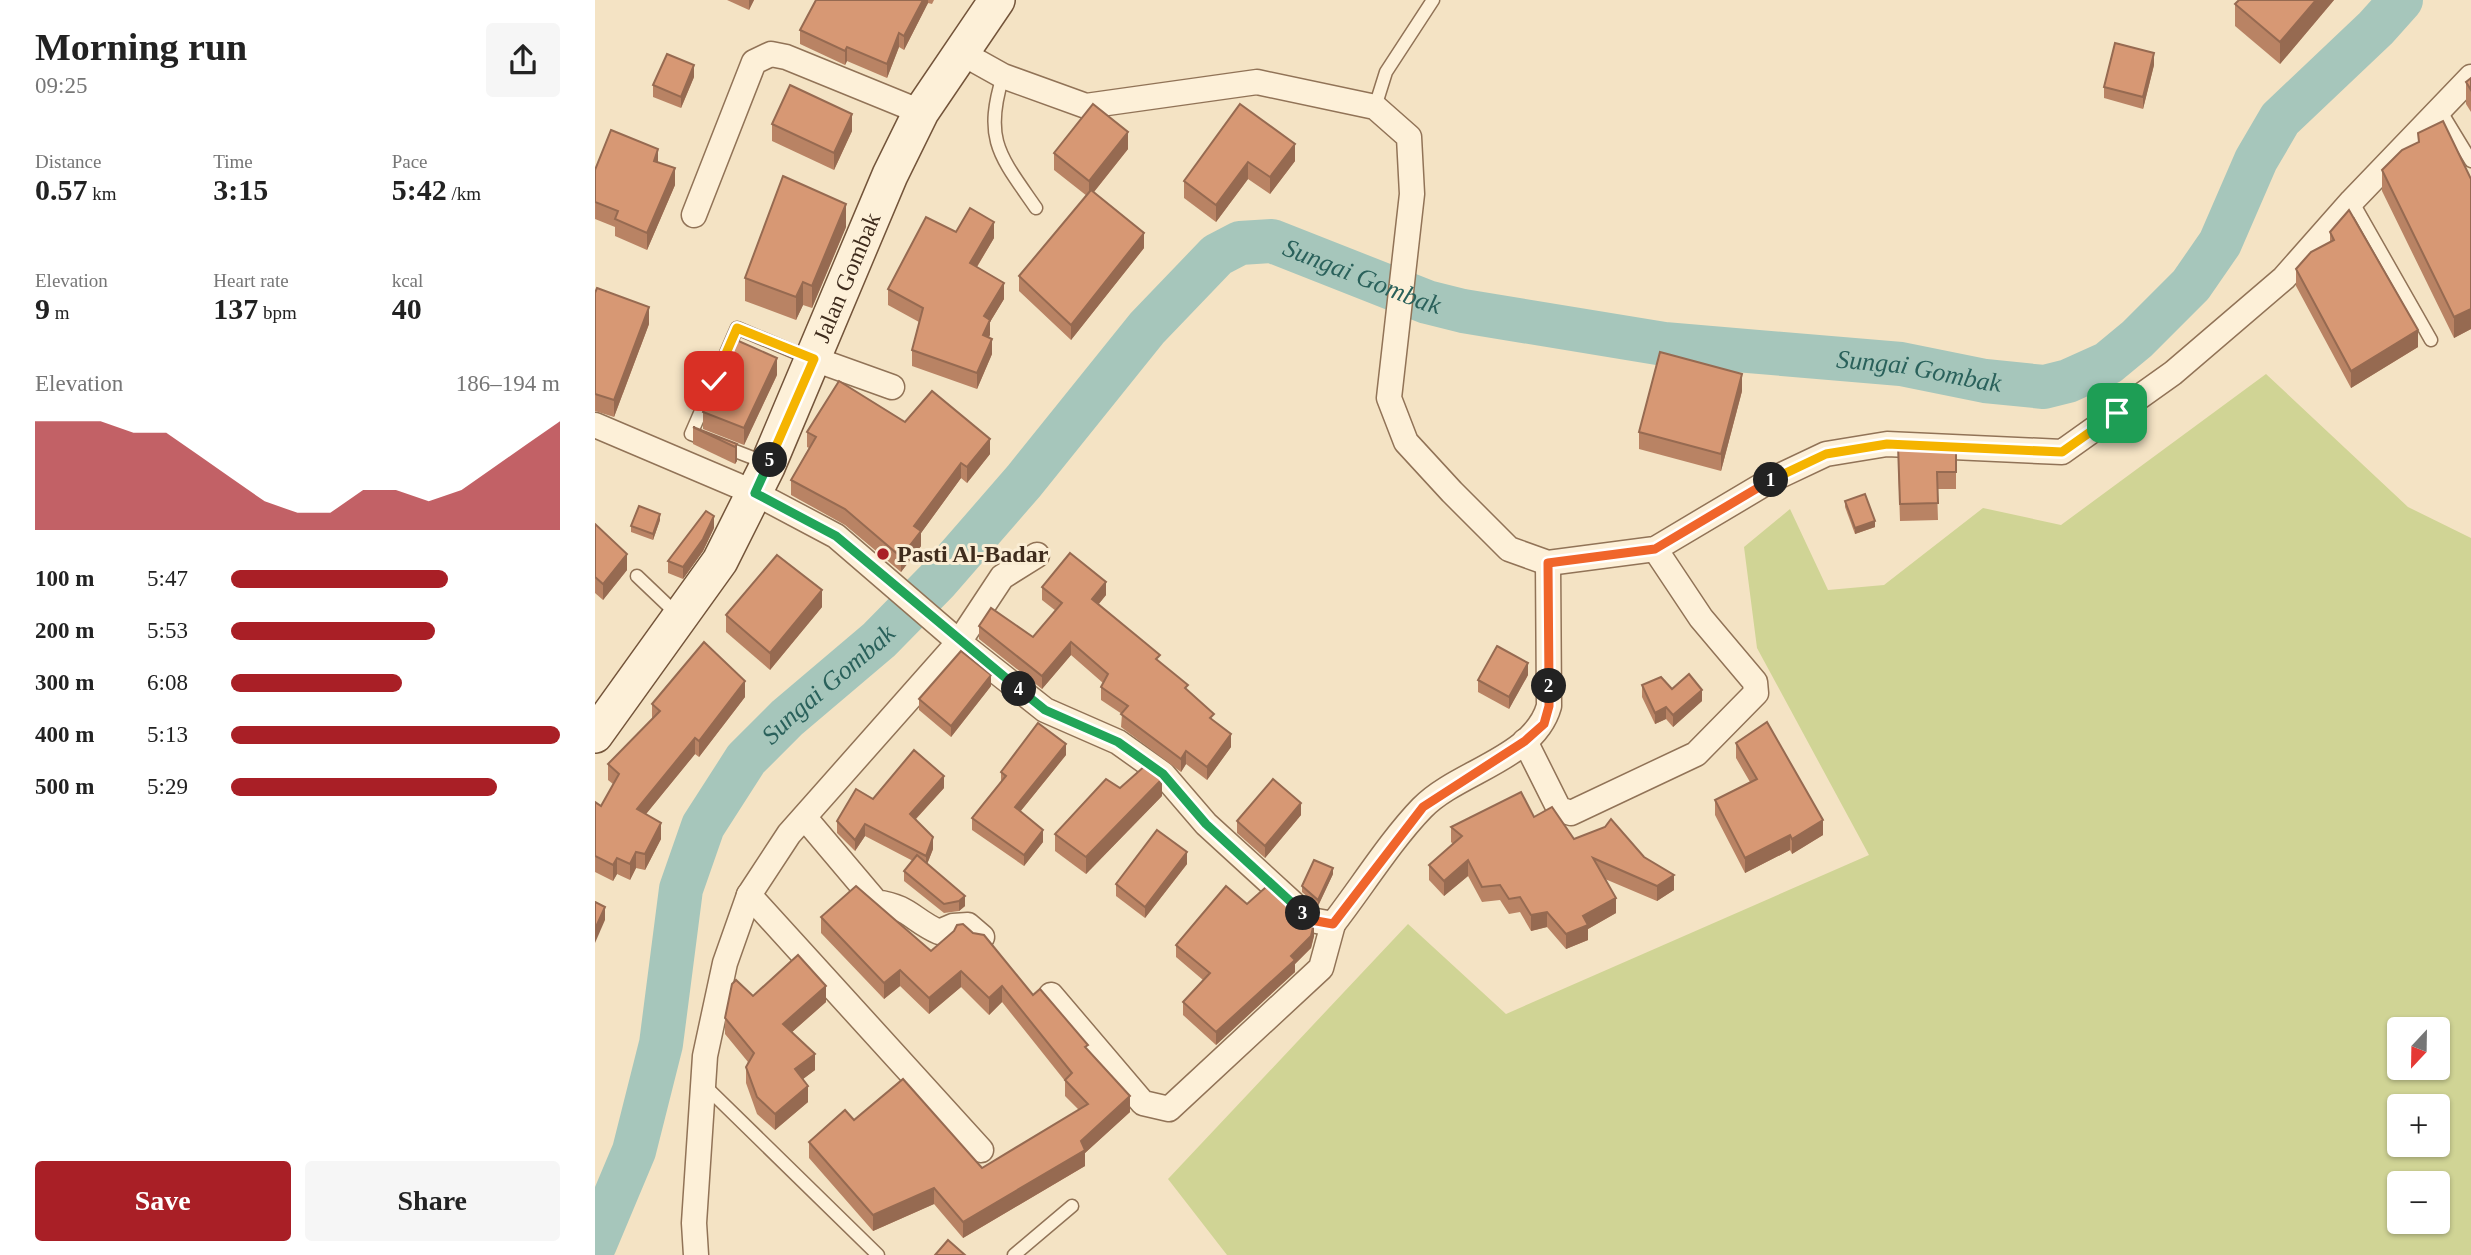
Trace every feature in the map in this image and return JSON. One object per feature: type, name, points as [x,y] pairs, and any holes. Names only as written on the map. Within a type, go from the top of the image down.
[{"type":"main road","name":"Jalan Gombak","points":[[595,735],[720,561],[755,493],[809,358],[890,175],[921,112],[997,0]]},
{"type":"street","points":[[960,52],[1003,76],[1086,106],[1257,82],[1375,107],[1409,137],[1412,194],[1389,398],[1406,442],[1452,492],[1509,549],[1548,563],[1655,549],[1771,480],[1826,454],[1887,444],[2062,452],[2173,373],[2284,278],[2352,201],[2471,77]]},
{"type":"street","points":[[694,215],[754,62],[771,54],[786,57],[921,112]]},
{"type":"street","points":[[809,358],[892,387]]},
{"type":"street","points":[[595,425],[755,493],[836,536],[959,642],[1045,710],[1118,742],[1163,774],[1206,824],[1311,920],[1333,924]]},
{"type":"street","points":[[1525,741],[1559,809],[1571,813],[1696,754],[1756,693],[1755,682],[1701,618],[1655,549]]},
{"type":"street","points":[[696,1255],[694,1223],[705,1056],[725,963],[749,895],[789,834],[959,642],[1002,576],[1037,555]]},
{"type":"street","points":[[1051,995],[1143,1103],[1168,1108],[1321,968],[1333,924],[1423,807],[1525,741],[1544,724],[1549,706],[1548,563]]},
{"type":"street","points":[[805,818],[876,902],[904,909],[939,932],[953,926],[968,925],[982,937]]},
{"type":"street","points":[[749,895],[981,1150]]},
{"type":"lane","points":[[1375,107],[1386,72],[1433,0]]},
{"type":"lane","points":[[1003,76],[992,110],[995,142],[1035,208]]},
{"type":"lane","points":[[2440,110],[2471,160]]},
{"type":"lane","points":[[2352,201],[2431,340]]},
{"type":"lane","points":[[737,328],[809,358],[761,461],[691,434],[737,328]]},
{"type":"lane","points":[[637,576],[680,617]]},
{"type":"lane","points":[[702,1083],[878,1255]]},
{"type":"lane","points":[[1014,1255],[1072,1206]]},
{"type":"green space","points":[[2266,374],[2408,507],[2471,538],[2471,1255],[1227,1255],[1168,1179],[1408,924],[1506,1014],[1869,855],[1757,648],[1744,547],[1790,509],[1828,590],[1884,585],[1983,508],[2061,525]]},
{"type":"building","points":[[816,0],[923,0],[904,36],[899,33],[887,64],[847,47],[845,51],[800,30]]},
{"type":"building","points":[[2239,0],[2316,0],[2280,42],[2235,4]]},
{"type":"building","points":[[2115,43],[2154,53],[2143,97],[2104,87]]},
{"type":"building","points":[[667,54],[694,65],[681,97],[653,85]]},
{"type":"building","points":[[790,85],[852,114],[834,153],[772,124]]},
{"type":"building","points":[[1093,104],[1128,132],[1089,181],[1054,153]]},
{"type":"building","points":[[1240,104],[1295,144],[1270,177],[1248,162],[1216,205],[1184,181]]},
{"type":"building","points":[[2443,121],[2471,179],[2471,309],[2454,317],[2382,170],[2402,150],[2419,142],[2418,133]]},
{"type":"building","points":[[611,130],[658,149],[654,161],[675,168],[647,233],[615,219],[618,211],[595,202],[595,170]]},
{"type":"building","points":[[783,176],[846,204],[812,286],[803,282],[796,297],[745,278]]},
{"type":"building","points":[[1091,190],[1144,233],[1071,325],[1019,276]]},
{"type":"building","points":[[970,208],[994,222],[970,263],[1004,283],[984,316],[990,320],[983,335],[992,339],[977,373],[912,350],[923,308],[888,289],[926,217],[956,232]]},
{"type":"building","points":[[2349,210],[2418,330],[2351,371],[2296,269],[2311,252],[2334,240],[2330,232]]},
{"type":"building","points":[[597,288],[649,307],[614,400],[595,394]]},
{"type":"building","points":[[734,339],[777,358],[744,428],[703,412]]},
{"type":"building","points":[[1660,352],[1742,374],[1721,454],[1639,432]]},
{"type":"building","points":[[839,381],[905,422],[932,391],[990,439],[967,467],[961,463],[914,526],[921,531],[901,557],[845,509],[791,480],[816,437],[807,432]]},
{"type":"building","points":[[693,427],[737,444],[735,447]]},
{"type":"building","points":[[1898,445],[1956,445],[1956,472],[1937,472],[1938,503],[1900,504]]},
{"type":"building","points":[[1865,494],[1875,521],[1855,528],[1845,501]]},
{"type":"building","points":[[639,506],[660,514],[653,534],[631,526]]},
{"type":"building","points":[[706,511],[714,516],[703,539],[683,567],[668,561]]},
{"type":"building","points":[[595,524],[627,554],[603,584],[595,577]]},
{"type":"building","points":[[1070,553],[1106,582],[1092,599],[1160,655],[1156,659],[1188,685],[1185,688],[1214,714],[1210,718],[1231,734],[1207,767],[1186,751],[1181,759],[1121,714],[1128,706],[1101,687],[1108,674],[1071,642],[1042,676],[979,626],[991,608],[1033,637],[1062,603],[1042,587]]},
{"type":"building","points":[[777,555],[822,590],[770,653],[726,615]]},
{"type":"building","points":[[704,642],[745,681],[699,741],[695,738],[637,809],[661,823],[645,854],[636,852],[630,864],[617,858],[613,865],[595,856],[595,802],[601,806],[619,774],[608,764],[660,711],[652,704]]},
{"type":"building","points":[[1497,646],[1528,663],[1509,697],[1478,680]]},
{"type":"building","points":[[961,651],[991,675],[951,726],[919,699]]},
{"type":"building","points":[[1689,674],[1702,690],[1673,715],[1666,707],[1655,713],[1642,685],[1661,677],[1672,689]]},
{"type":"building","points":[[1767,722],[1823,820],[1792,839],[1790,835],[1745,858],[1715,800],[1757,779],[1736,743]]},
{"type":"building","points":[[1038,723],[1066,744],[1015,807],[1043,830],[1024,855],[972,818],[1006,776],[1001,772]]},
{"type":"building","points":[[914,750],[944,776],[910,814],[933,837],[926,856],[865,824],[855,840],[837,821],[856,789],[873,799]]},
{"type":"building","points":[[1147,764],[1162,779],[1086,857],[1055,834],[1106,779],[1120,788]]},
{"type":"building","points":[[1273,779],[1301,803],[1265,846],[1237,821]]},
{"type":"building","points":[[1521,792],[1534,817],[1552,807],[1574,839],[1605,827],[1611,819],[1644,857],[1674,875],[1657,886],[1593,858],[1616,898],[1583,916],[1588,925],[1566,934],[1547,912],[1531,915],[1520,897],[1509,899],[1500,885],[1482,887],[1468,860],[1444,881],[1429,865],[1462,836],[1451,827]]},
{"type":"building","points":[[1157,830],[1187,852],[1145,907],[1116,884]]},
{"type":"building","points":[[917,855],[965,896],[959,901],[944,904],[904,871]]},
{"type":"building","points":[[1314,860],[1333,868],[1318,900],[1302,886]]},
{"type":"building","points":[[856,886],[931,951],[954,931],[957,925],[963,924],[973,933],[984,935],[1033,995],[1040,989],[1088,1045],[1085,1047],[1130,1096],[1081,1141],[1085,1150],[963,1222],[934,1188],[873,1215],[809,1142],[845,1110],[854,1120],[903,1079],[982,1168],[1088,1104],[1065,1080],[1072,1073],[1002,986],[989,998],[961,971],[929,998],[900,970],[884,983],[821,917]]},
{"type":"building","points":[[1226,886],[1247,904],[1266,887],[1301,919],[1314,923],[1311,936],[1291,956],[1295,960],[1216,1032],[1183,1002],[1210,973],[1176,945]]},
{"type":"building","points":[[595,902],[605,907],[595,929]]},
{"type":"building","points":[[798,955],[826,986],[783,1024],[815,1054],[795,1069],[808,1086],[775,1114],[757,1097],[746,1067],[754,1053],[725,1018],[732,984],[736,980],[753,996]]},
{"type":"building","points":[[948,1240],[965,1255],[935,1255]]},
{"type":"waterway","name":"Sungai Gombak","points":[[595,1244],[634,1151],[661,1044],[681,889],[703,826],[746,759],[787,718],[879,640],[937,581],[1024,481],[1147,328],[1217,255],[1240,243],[1272,241],[1427,302],[1463,311],[1664,344],[1901,364],[1985,381],[2044,387],[2068,381],[2108,363],[2137,339],[2191,285],[2220,243],[2256,160],[2280,119],[2376,28],[2401,0]]},
{"type":"place","name":"Pasti Al-Badar","points":[[883,554]]},
{"type":"route","points":[[714,381],[737,328],[814,359],[755,493],[836,536],[959,642],[1045,710],[1118,742],[1163,774],[1206,824],[1311,920],[1333,924],[1423,807],[1525,741],[1544,724],[1549,706],[1548,563],[1655,549],[1771,480],[1826,454],[1887,444],[2062,452],[2117,413]]}]
